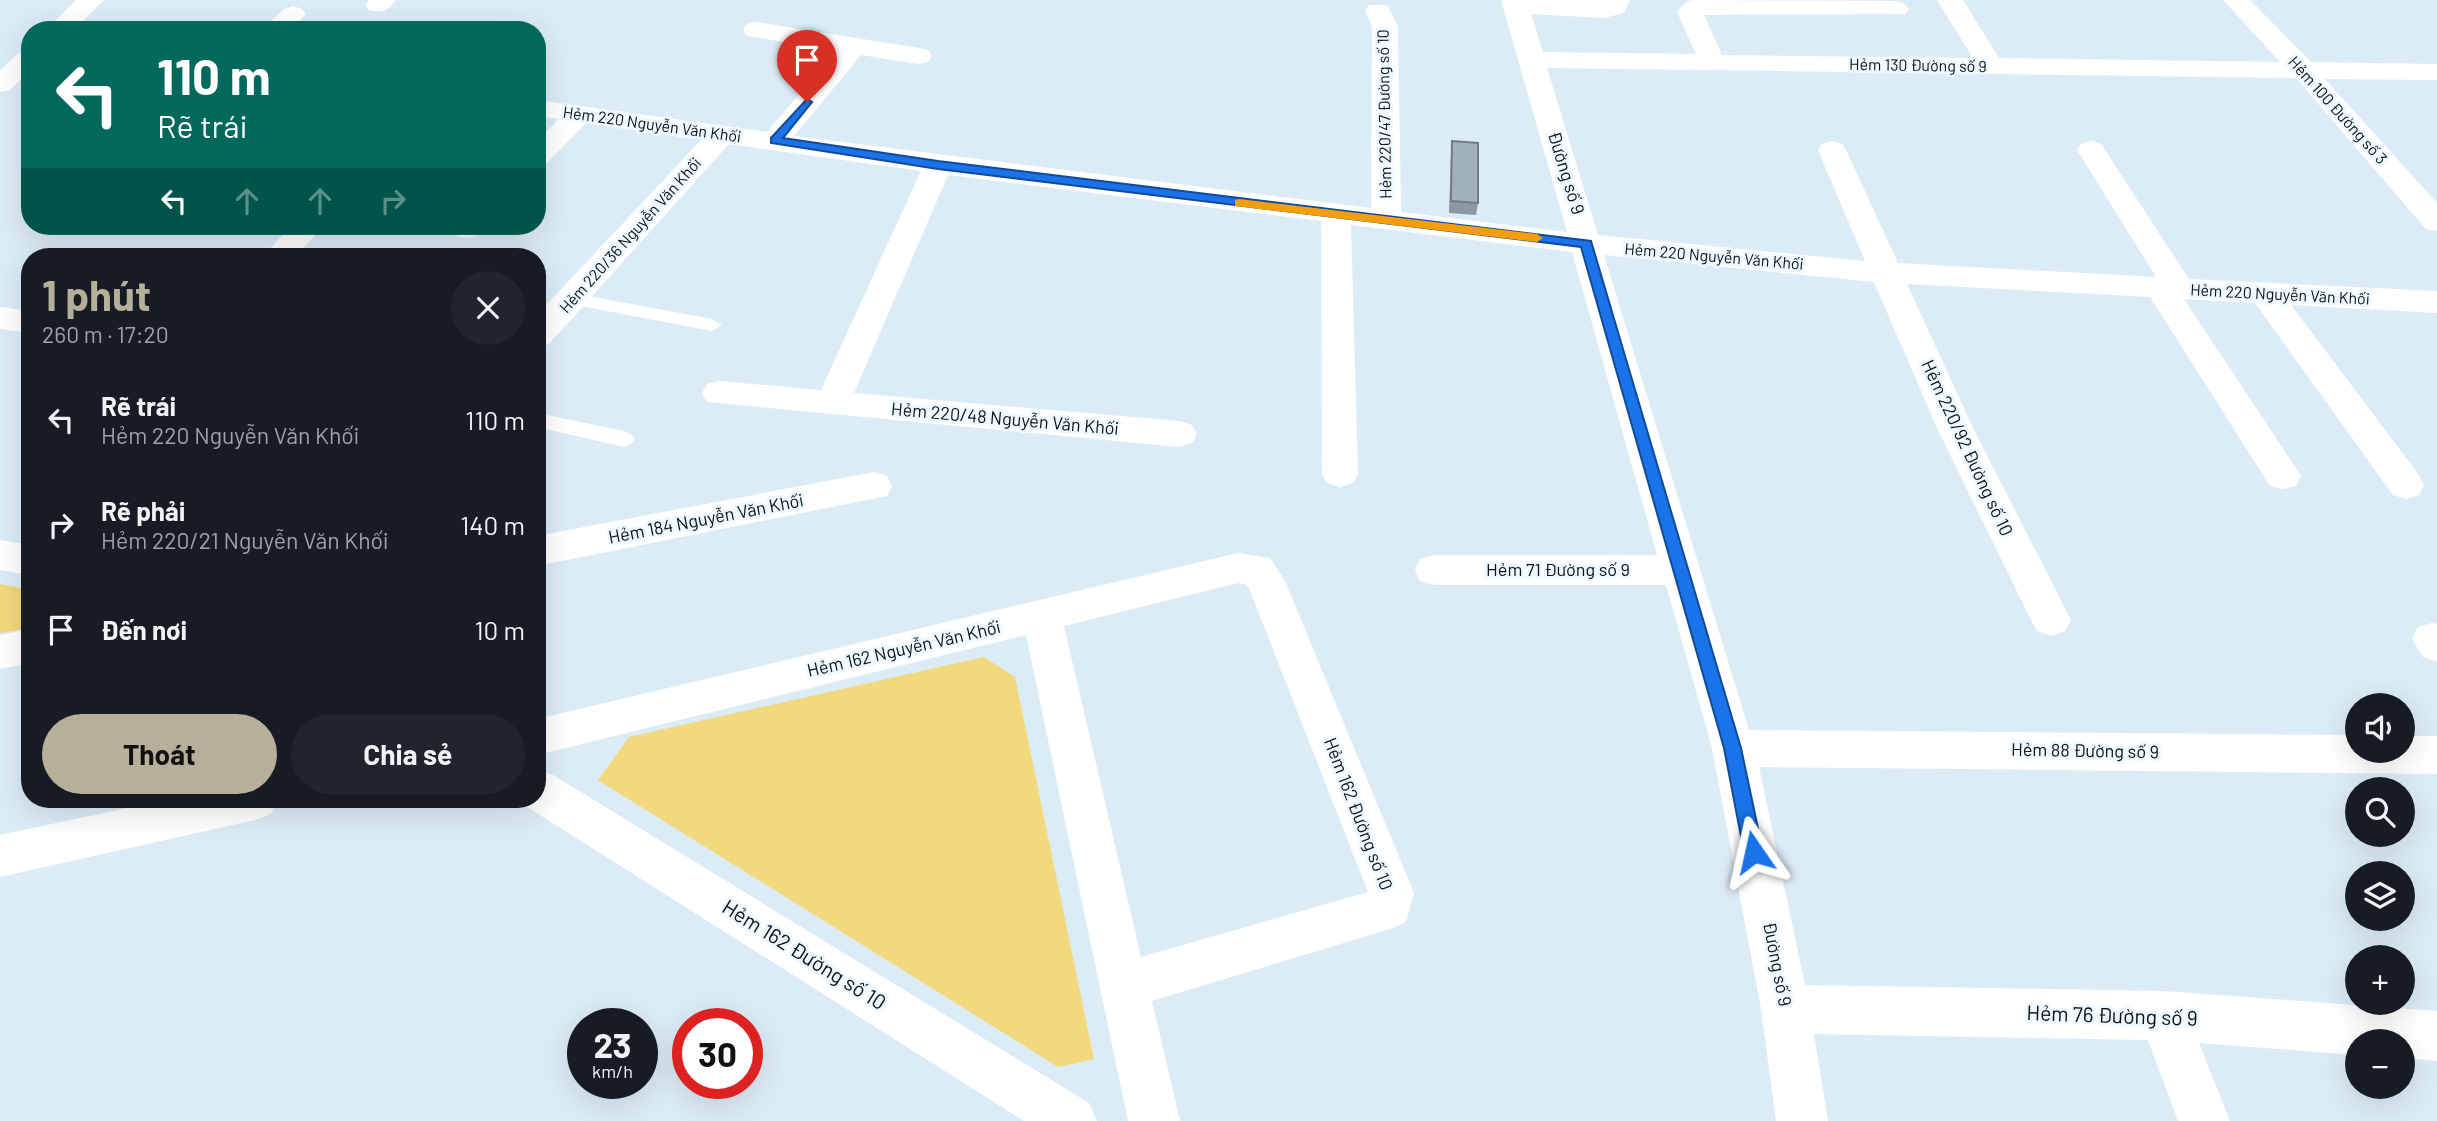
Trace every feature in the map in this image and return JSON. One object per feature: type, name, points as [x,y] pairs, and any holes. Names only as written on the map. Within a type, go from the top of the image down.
[{"type":"street","points":[[69,21],[91,0]]},
{"type":"street","points":[[1515,3],[1604,10],[1615,8],[1617,0]]},
{"type":"street","points":[[1950,0],[1991,66]]},
{"type":"street","name":"Hẻm 100 Đường số 3","points":[[2236,0],[2303,70],[2437,222]]},
{"type":"street","name":"Đường số 9","points":[[1515,3],[1683,570],[1732,748],[1786,1009],[1802,1121]]},
{"type":"street","points":[[1713,63],[1690,12],[1695,7],[1896,9]]},
{"type":"street","name":"Hẻm 220/47 Đường số 10","points":[[1378,10],[1385,27],[1386,219]]},
{"type":"street","points":[[756,30],[919,56]]},
{"type":"street","points":[[775,140],[855,45]]},
{"type":"street","name":"Hẻm 130 Đường số 9","points":[[1532,60],[2434,74]]},
{"type":"street","points":[[0,84],[21,65]]},
{"type":"street","name":"Hẻm 220 Nguyễn Văn Khối","points":[[546,109],[938,165],[1587,244],[1888,273],[2437,302]]},
{"type":"street","points":[[546,149],[580,114]]},
{"type":"street","name":"Hẻm 220/36 Nguyễn Văn Khối","points":[[546,326],[723,133]]},
{"type":"street","name":"Hẻm 220/92 Đường số 10","points":[[1832,149],[1955,428],[2051,620]]},
{"type":"street","points":[[2091,150],[2283,476]]},
{"type":"street","points":[[832,403],[938,165]]},
{"type":"street","points":[[1336,214],[1340,474]]},
{"type":"street","points":[[286,248],[299,235]]},
{"type":"street","points":[[2264,293],[2406,485]]},
{"type":"street","points":[[0,318],[21,321]]},
{"type":"street","name":"Hẻm 220/48 Nguyễn Văn Khối","points":[[719,393],[1178,434]]},
{"type":"street","name":"Hẻm 184 Nguyễn Văn Khối","points":[[546,549],[874,486]]},
{"type":"street","points":[[0,555],[21,558]]},
{"type":"street","name":"Hẻm 162 Nguyễn Văn Khối","points":[[546,735],[1238,568],[1256,569],[1266,581]]},
{"type":"street","name":"Hẻm 71 Đường số 9","points":[[1434,570],[1683,570]]},
{"type":"street","name":"Hẻm 162 Đường số 10","points":[[1122,986],[1373,914],[1389,906],[1391,893],[1266,581]]},
{"type":"street","points":[[1042,616],[1154,1121]]},
{"type":"street","points":[[0,652],[21,648]]},
{"type":"street","name":"Hẻm 88 Đường số 9","points":[[1732,748],[2437,755]]},
{"type":"street","name":"Hẻm 162 Đường số 10","points":[[546,795],[1072,1121]]},
{"type":"street","points":[[0,856],[219,808]]},
{"type":"street","name":"Hẻm 76 Đường số 9","points":[[1786,1009],[2163,1016],[2437,1037]]},
{"type":"street","points":[[2163,1016],[2204,1121]]},
{"type":"lane","points":[[572,299],[712,325]]},
{"type":"lane","points":[[546,422],[624,439]]},
{"type":"shaded area","points":[[0,584],[21,588],[21,630],[0,633]]},
{"type":"shaded area","points":[[984,657],[1015,677],[1094,1059],[1058,1067],[598,780],[629,737]]},
{"type":"building","points":[[1452,141],[1478,143],[1478,203],[1451,201]]},
{"type":"slow traffic","points":[[1239,203],[1537,238]]},
{"type":"route","points":[[807,102],[775,140],[938,165],[1587,244],[1683,570],[1732,748],[1754,852]]}]
